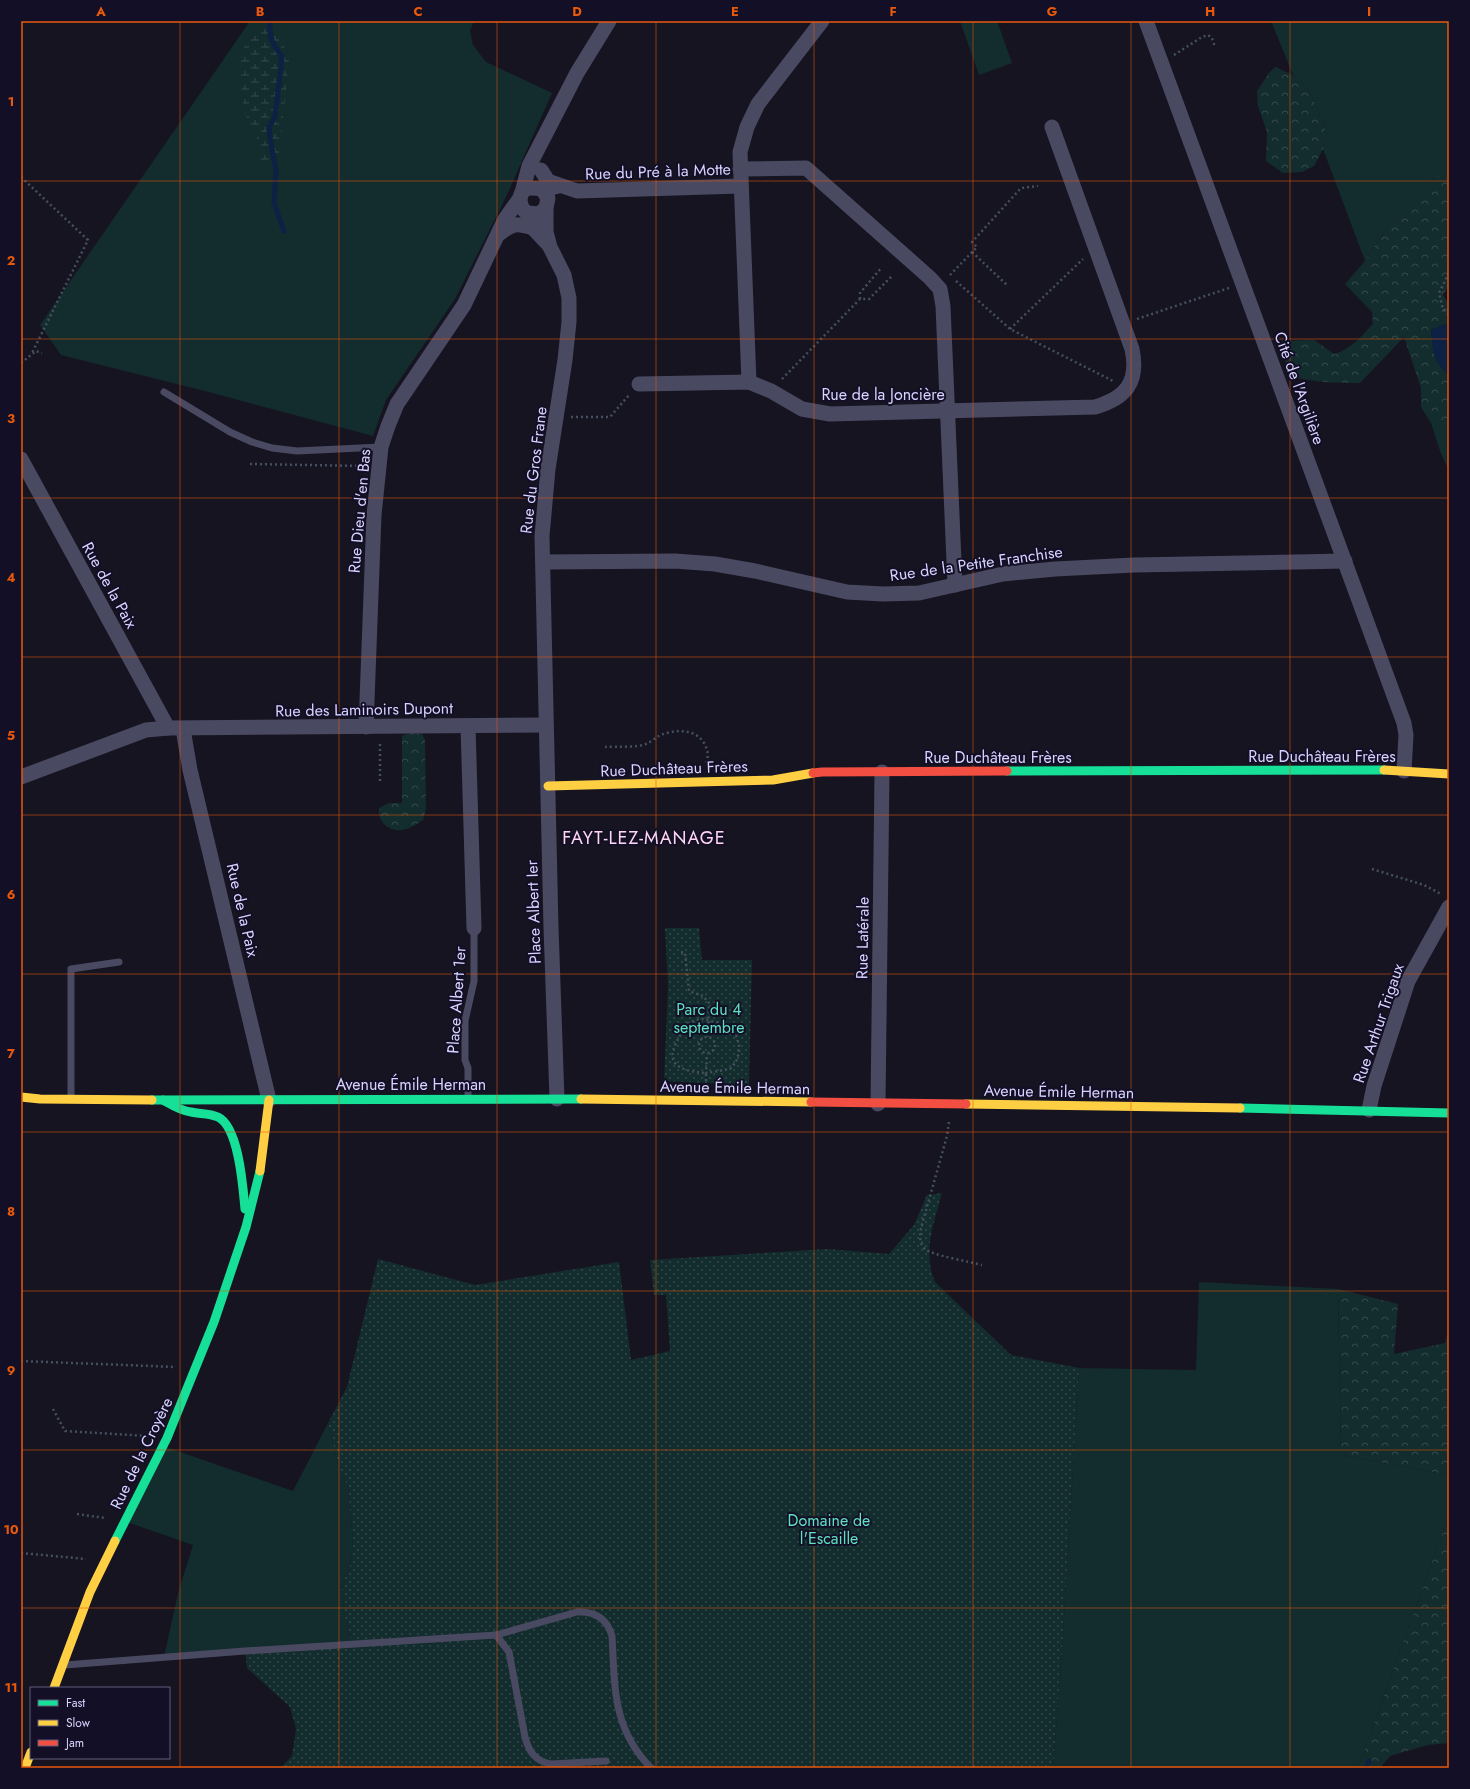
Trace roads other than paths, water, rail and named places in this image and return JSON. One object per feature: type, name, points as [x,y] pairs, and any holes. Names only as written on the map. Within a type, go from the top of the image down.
[{"type":"street","points":[[540,147],[541,188],[548,198],[546,208],[535,215],[527,213],[522,207],[521,196],[529,166],[577,73],[609,21]]},
{"type":"street","points":[[638,384],[749,382],[740,152],[747,127],[758,104],[822,21]]},
{"type":"street","name":"Cité de l'Argilière","points":[[1146,21],[1404,723],[1406,735],[1404,771]]},
{"type":"street","name":"Rue de la Joncière","points":[[749,382],[771,391],[802,409],[830,414],[1095,407],[1117,398],[1128,388],[1134,376],[1135,363],[1132,349],[1052,127]]},
{"type":"street","points":[[740,170],[806,168],[930,278],[940,289],[943,306],[955,585]]},
{"type":"street","name":"Rue du Pré à la Motte","points":[[541,170],[548,182],[577,191],[741,186]]},
{"type":"street","name":"Rue du Pré à la Motte","points":[[541,188],[559,186]]},
{"type":"street","points":[[499,234],[505,218],[521,196],[530,187],[541,188]]},
{"type":"street","name":"Rue du Pré à la Motte","points":[[546,208],[577,191]]},
{"type":"street","name":"Rue du Gros Frane","points":[[546,208],[546,232],[550,247],[564,275],[570,322],[548,469],[542,536],[546,725]]},
{"type":"street","name":"Rue du Gros Frane","points":[[527,213],[533,228],[550,247]]},
{"type":"street","points":[[499,234],[511,225],[520,224],[533,228]]},
{"type":"street","name":"Rue Dieu d'en Bas","points":[[373,727],[374,515],[381,447],[397,404],[464,305],[499,234]]},
{"type":"street","name":"Rue de la Paix","points":[[21,459],[168,728]]},
{"type":"street","name":"Rue de la Petite Franchise","points":[[543,562],[675,561],[715,564],[755,571],[847,592],[883,594],[919,593],[1003,574],[1055,569],[1134,565],[1345,561]]},
{"type":"street","name":"Rue des Laminoirs Dupont","points":[[21,777],[146,730],[168,728],[546,725]]},
{"type":"street","name":"Place Albert Ier","points":[[546,725],[557,1098]]},
{"type":"street","points":[[468,726],[474,928]]},
{"type":"street","name":"Rue de la Paix","points":[[183,729],[190,770],[269,1100]]},
{"type":"street","name":"Rue Duchâteau Frères","points":[[548,786],[772,780],[822,772],[1363,769],[1449,774]]},
{"type":"street","name":"Rue Latérale","points":[[878,1104],[882,772]]},
{"type":"street","name":"Rue Arthur Trigaux","points":[[1369,1110],[1374,1086],[1408,982],[1446,901]]},
{"type":"street","name":"Avenue Émile Herman","points":[[21,1098],[269,1100],[557,1098],[705,1102],[1369,1110],[1449,1113]]},
{"type":"street","name":"Rue de la Croyère","points":[[163,1100],[186,1111],[209,1114],[220,1118],[227,1124],[235,1148],[244,1189],[246,1227]]},
{"type":"street","name":"Rue de la Croyère","points":[[54,1687],[90,1592],[124,1521],[167,1438],[197,1367],[246,1227],[263,1155],[269,1100]]},
{"type":"street","points":[[26,1768],[30,1755]]},
{"type":"lane","points":[[164,392],[230,432],[252,442],[272,448],[296,451],[381,447]]},
{"type":"lane","name":"Place Albert 1er","points":[[468,1098],[468,1068],[465,1060],[465,1021],[474,981],[474,928]]},
{"type":"lane","points":[[71,1099],[71,969],[119,962]]},
{"type":"lane","points":[[62,1665],[237,1651],[496,1635],[577,1612],[586,1611],[601,1617],[610,1628],[612,1636],[616,1700],[620,1720],[626,1733],[651,1768]]},
{"type":"lane","points":[[496,1635],[509,1652],[525,1737],[533,1756],[550,1764],[606,1761]]},
{"type":"water","points":[[1446,324],[1449,325],[1449,375],[1440,365],[1435,355],[1431,330]]},
{"type":"waterway","points":[[270,21],[272,40],[282,57],[275,117],[269,127],[276,171],[274,203],[284,231]]},
{"type":"waterway","points":[[1366,1768],[1369,1761]]},
{"type":"district","name":"FAYT-LEZ-MANAGE","points":[[644,838]]},
{"type":"park label","name":"Parc du 4 septembre","points":[[709,1018]]},
{"type":"park label","name":"Domaine de l'Escaille","points":[[829,1529]]}]
